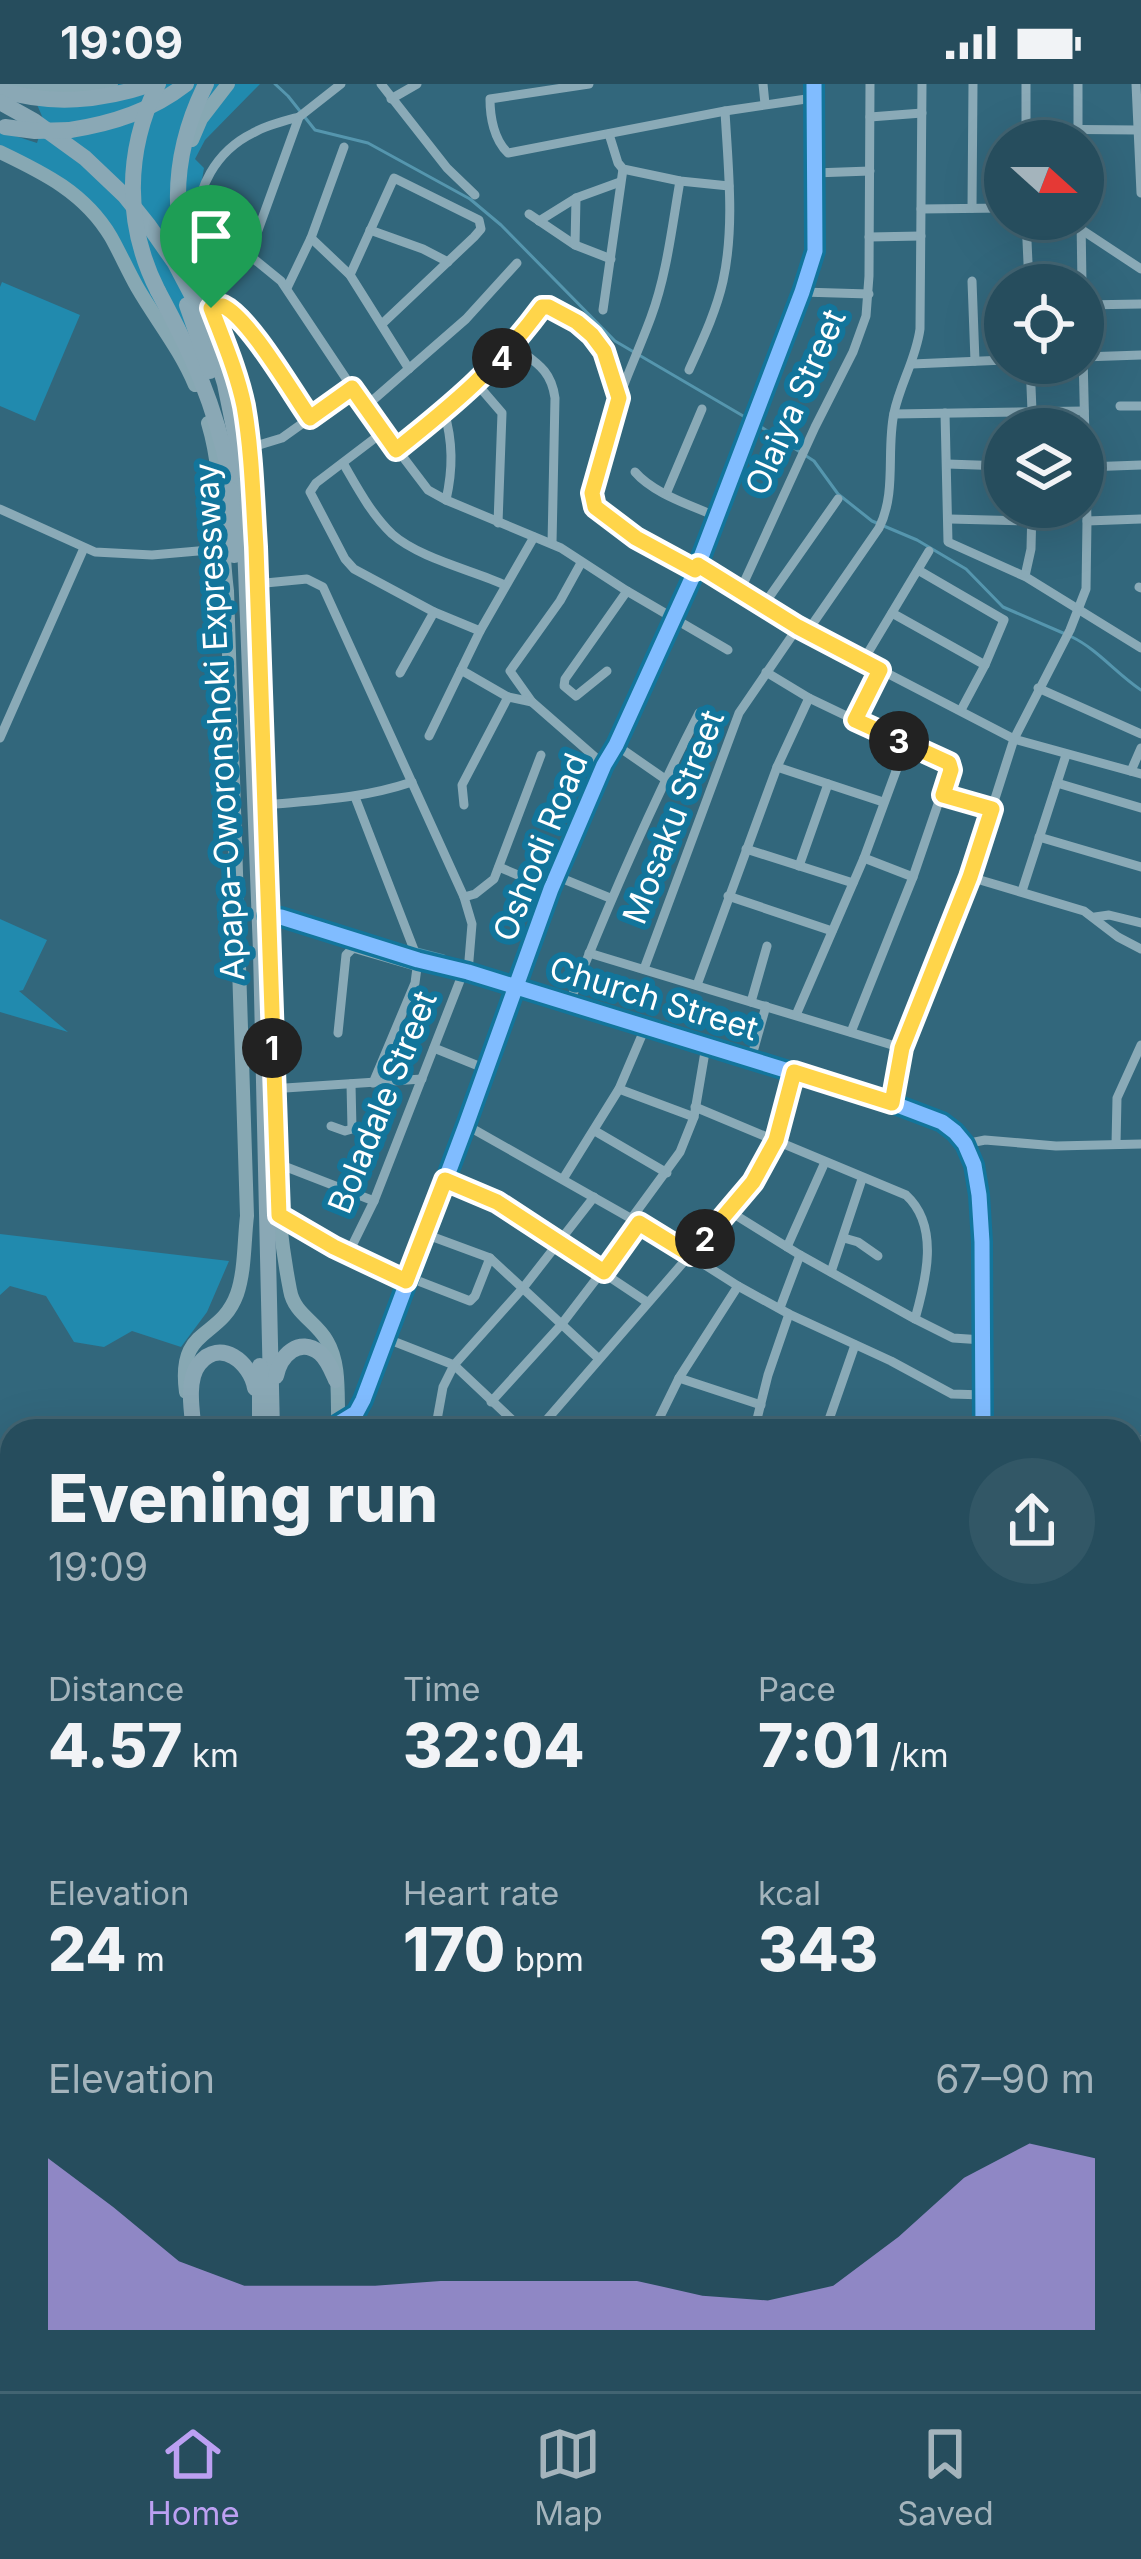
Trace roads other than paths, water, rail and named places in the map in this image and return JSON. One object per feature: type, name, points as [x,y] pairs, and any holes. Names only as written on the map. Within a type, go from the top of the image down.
[{"type":"highway","points":[[0,90],[36,100],[69,100],[155,84]]},
{"type":"highway","points":[[155,84],[139,131],[131,183],[139,243],[209,395],[230,476]]},
{"type":"highway","points":[[2,121],[35,131],[104,125],[159,102],[186,84]]},
{"type":"highway","points":[[206,84],[187,126],[176,189],[185,255],[209,315]]},
{"type":"highway","name":"Apapa-Oworonshoki Expressway","points":[[0,102],[63,141],[117,187],[164,245],[209,315],[225,384],[244,519],[269,1089],[266,1419]]},
{"type":"highway","name":"Apapa-Oworonshoki Expressway","points":[[2,121],[43,138],[97,181],[145,236],[191,314],[213,380],[230,476],[266,1419]]},
{"type":"highway","points":[[267,1419],[285,1355],[305,1347],[320,1352],[336,1380]]},
{"type":"highway","points":[[191,1419],[198,1365],[212,1355],[227,1354],[246,1365],[254,1378],[265,1419]]},
{"type":"main road","points":[[12,85],[40,84]]},
{"type":"main road","points":[[12,85],[52,91],[110,84]]},
{"type":"main road","name":"Apapa-Oworonshoki Expressway","points":[[228,84],[191,141],[184,182],[193,229],[190,248],[209,315],[233,364],[250,448],[269,1089],[279,1215],[291,1297],[325,1336],[335,1364],[338,1419]]},
{"type":"main road","name":"Apapa-Oworonshoki Expressway","points":[[0,152],[54,178],[89,208],[178,351],[211,430],[237,717],[247,1216],[237,1295],[223,1317],[196,1339],[185,1360],[190,1419]]},
{"type":"street","points":[[341,84],[303,114],[238,142],[203,184],[193,229],[249,255],[287,288],[365,407],[428,490],[552,544],[728,650]]},
{"type":"street","points":[[381,84],[475,195]]},
{"type":"street","points":[[392,99],[417,84]]},
{"type":"street","points":[[589,84],[492,97],[494,128],[503,151],[813,98]]},
{"type":"street","points":[[764,84],[765,104]]},
{"type":"street","name":"Oshodi Road","points":[[349,1419],[363,1400],[551,889],[697,568],[802,292],[815,251],[814,84]]},
{"type":"street","name":"Olaiya Street","points":[[740,591],[866,316],[870,84]]},
{"type":"street","points":[[922,84],[922,309],[917,349],[894,414],[984,412]]},
{"type":"street","points":[[973,84],[973,208]]},
{"type":"street","points":[[1026,84],[1026,120]]},
{"type":"street","points":[[1078,84],[1078,120]]},
{"type":"street","points":[[1136,84],[1141,193]]},
{"type":"street","points":[[689,370],[724,278],[729,236],[725,111]]},
{"type":"street","points":[[870,116],[922,113]]},
{"type":"street","points":[[249,255],[303,114]]},
{"type":"street","points":[[1104,133],[1136,130]]},
{"type":"street","points":[[609,134],[623,169],[729,186]]},
{"type":"street","points":[[287,288],[344,147]]},
{"type":"street","points":[[603,310],[623,169]]},
{"type":"street","points":[[814,173],[870,171]]},
{"type":"street","points":[[350,274],[396,178],[479,220],[481,229],[382,324]]},
{"type":"street","points":[[680,181],[658,294],[619,398],[592,493],[595,507],[636,538],[1014,739],[1136,773],[1141,748]]},
{"type":"street","points":[[610,259],[575,245],[534,218],[620,182]]},
{"type":"street","points":[[575,245],[576,198]]},
{"type":"street","points":[[921,209],[984,208]]},
{"type":"street","points":[[370,230],[448,262]]},
{"type":"street","points":[[869,236],[921,236]]},
{"type":"street","points":[[311,238],[350,274],[409,369]]},
{"type":"street","points":[[1102,240],[1141,269]]},
{"type":"street","points":[[365,407],[466,319],[518,263]]},
{"type":"street","points":[[972,280],[975,361]]},
{"type":"street","points":[[802,292],[868,294]]},
{"type":"street","points":[[1104,304],[1141,304]]},
{"type":"street","points":[[396,450],[477,384],[514,346],[542,307],[577,322],[592,335],[604,351],[619,398]]},
{"type":"street","points":[[209,315],[230,308],[247,325],[310,418]]},
{"type":"street","points":[[514,346],[552,381],[552,544]]},
{"type":"street","points":[[1104,356],[1141,355]]},
{"type":"street","points":[[912,364],[984,361]]},
{"type":"street","points":[[477,384],[502,413],[497,523]]},
{"type":"street","points":[[250,448],[282,438],[352,388]]},
{"type":"street","points":[[1120,406],[1141,406]]},
{"type":"street","points":[[667,494],[701,409]]},
{"type":"street","points":[[444,411],[452,458],[446,500]]},
{"type":"street","points":[[946,413],[948,542],[1024,576],[1141,648]]},
{"type":"street","name":"Mosaku Street","points":[[644,969],[739,713],[882,523],[889,500],[894,414]]},
{"type":"street","points":[[383,432],[310,490],[354,569],[480,631]]},
{"type":"street","points":[[343,463],[393,534],[505,585]]},
{"type":"street","points":[[947,464],[984,465]]},
{"type":"street","points":[[1104,466],[1141,465]]},
{"type":"street","points":[[634,472],[667,494],[717,517]]},
{"type":"street","points":[[763,606],[838,499]]},
{"type":"street","points":[[0,509],[84,548],[152,555],[221,549]]},
{"type":"street","points":[[950,519],[984,520]]},
{"type":"street","points":[[1104,520],[1141,519]]},
{"type":"street","points":[[1024,576],[1032,528]]},
{"type":"street","points":[[892,1103],[902,1048],[970,877],[1014,739],[1080,609],[1086,589],[1088,528]]},
{"type":"street","points":[[429,736],[480,631],[534,537]]},
{"type":"street","points":[[0,738],[84,548]]},
{"type":"street","points":[[863,662],[929,550]]},
{"type":"street","points":[[581,563],[510,671],[532,702],[604,765]]},
{"type":"street","points":[[918,571],[1004,623],[961,710]]},
{"type":"street","points":[[255,584],[308,579],[323,586],[464,897],[472,924],[468,972]]},
{"type":"street","points":[[608,671],[579,695],[573,696],[564,686],[627,591]]},
{"type":"street","points":[[400,673],[434,612]]},
{"type":"street","points":[[892,613],[985,665]]},
{"type":"street","points":[[461,670],[508,697],[532,702]]},
{"type":"street","points":[[855,720],[880,670]]},
{"type":"street","points":[[766,672],[809,698],[951,766],[913,877],[850,1032]]},
{"type":"street","points":[[1038,688],[1141,734]]},
{"type":"street","points":[[464,805],[462,785],[508,697]]},
{"type":"street","points":[[697,985],[777,767],[809,698]]},
{"type":"street","points":[[569,1004],[610,898],[699,713]]},
{"type":"street","points":[[796,1015],[906,744]]},
{"type":"street","points":[[616,745],[665,779]]},
{"type":"street","points":[[464,897],[490,884],[541,755]]},
{"type":"street","points":[[1022,891],[1066,755]]},
{"type":"street","points":[[777,767],[883,802]]},
{"type":"street","points":[[264,805],[376,794],[412,782]]},
{"type":"street","points":[[1058,783],[1141,808]]},
{"type":"street","points":[[799,866],[828,784]]},
{"type":"street","points":[[943,795],[992,809]]},
{"type":"street","points":[[355,797],[417,956],[415,983],[373,1083]]},
{"type":"street","points":[[1039,837],[1141,867]]},
{"type":"street","points":[[746,849],[853,883]]},
{"type":"street","points":[[863,858],[913,877]]},
{"type":"street","points":[[499,867],[551,889]]},
{"type":"street","points":[[556,877],[610,898]]},
{"type":"street","points":[[970,877],[1084,910],[1141,950]]},
{"type":"street","points":[[728,896],[832,931]]},
{"type":"street","points":[[1095,917],[1109,915],[1141,923]]},
{"type":"street","points":[[267,916],[417,956]]},
{"type":"street","points":[[751,1002],[767,946]]},
{"type":"street","points":[[338,1033],[350,950],[417,956]]},
{"type":"street","points":[[590,952],[902,1048]]},
{"type":"street","name":"Church Street","points":[[417,956],[892,1103],[942,1121],[965,1144]]},
{"type":"street","name":"Boladale Street","points":[[348,1254],[374,1201],[461,978],[468,972]]},
{"type":"street","points":[[751,1059],[766,1006]]},
{"type":"street","points":[[563,1179],[619,1090],[645,1028]]},
{"type":"street","points":[[1116,1144],[1117,1098],[1141,1045]]},
{"type":"street","points":[[490,1402],[604,1272],[680,1152],[694,1112],[706,1046]]},
{"type":"street","points":[[434,1048],[486,1069]]},
{"type":"street","points":[[547,1419],[753,1182],[776,1140],[794,1072]]},
{"type":"street","points":[[269,1089],[422,1079]]},
{"type":"street","points":[[331,1126],[352,1129],[351,1084]]},
{"type":"street","points":[[619,1090],[776,1140],[906,1195],[921,1213],[927,1258],[915,1319]]},
{"type":"street","points":[[466,1125],[784,1311],[952,1394],[984,1394]]},
{"type":"street","points":[[595,1131],[667,1173]]},
{"type":"street","points":[[983,1419],[979,1195],[965,1144],[985,1140],[1056,1146],[1141,1144]]},
{"type":"street","points":[[276,1162],[374,1201]]},
{"type":"street","points":[[787,1247],[825,1162]]},
{"type":"street","points":[[831,1272],[862,1179]]},
{"type":"street","points":[[445,1180],[497,1202],[646,1303]]},
{"type":"street","points":[[437,1419],[443,1388],[454,1365],[560,1244],[594,1197]]},
{"type":"street","points":[[729,1211],[915,1319],[953,1338],[983,1340]]},
{"type":"street","points":[[279,1215],[348,1254],[470,1301],[490,1258]]},
{"type":"street","points":[[425,1234],[490,1258],[598,1358]]},
{"type":"street","points":[[844,1238],[878,1256]]},
{"type":"street","points":[[757,1419],[800,1255]]},
{"type":"street","points":[[658,1419],[738,1286]]},
{"type":"street","points":[[385,1338],[454,1365],[510,1419]]},
{"type":"street","points":[[830,1419],[855,1345]]},
{"type":"street","points":[[679,1378],[761,1405]]},
{"type":"waterway","points":[[275,84],[315,130],[368,143],[470,199],[615,341],[750,420]]},
{"type":"waterway","points":[[758,425],[814,461],[838,494],[872,521],[966,569],[1003,607],[1063,633]]},
{"type":"waterway","points":[[1072,637],[1141,690]]},
{"type":"waterway","points":[[273,908],[407,947]]},
{"type":"waterway","points":[[417,949],[444,956]]}]
